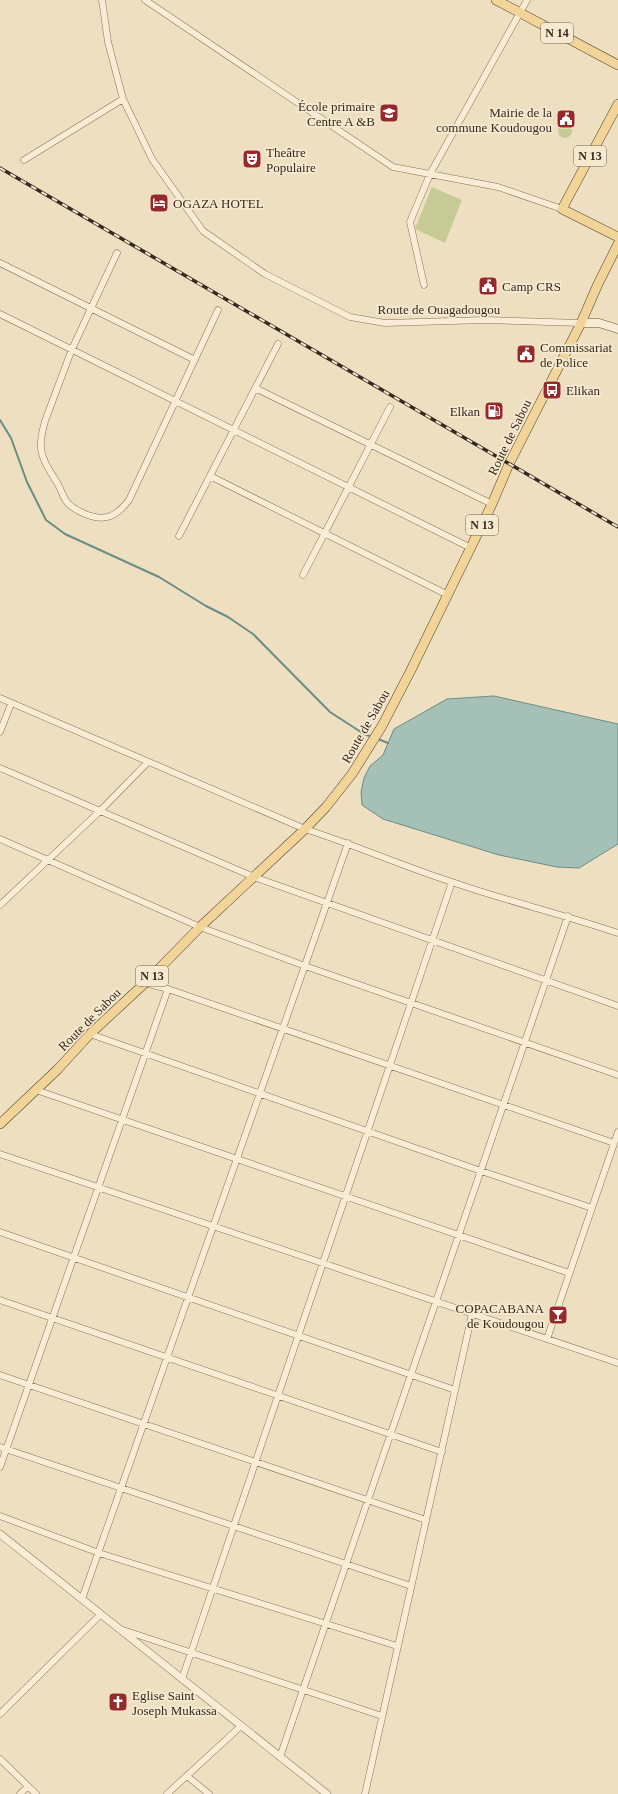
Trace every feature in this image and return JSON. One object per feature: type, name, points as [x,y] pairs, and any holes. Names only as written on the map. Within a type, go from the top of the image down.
[{"type":"main road","name":"N 14","points":[[496,0],[618,65]]},
{"type":"main road","name":"N 13","points":[[562,209],[618,104]]},
{"type":"main road","points":[[562,209],[618,237]]},
{"type":"main road","name":"Route de Sabou","points":[[0,1124],[36,1090],[90,1034],[145,983],[200,927],[305,829],[352,774],[382,726],[448,595],[492,504],[509,464],[581,323],[618,244]]},
{"type":"main road","name":"Route de Ouagadougou","points":[[581,323],[599,324],[618,329]]},
{"type":"street","name":"Route de Ouagadougou","points":[[102,0],[108,42],[123,100],[152,159],[203,231],[265,274],[350,316],[385,323],[485,320],[581,323]]},
{"type":"street","points":[[145,0],[393,167],[498,187],[562,209]]},
{"type":"street","points":[[424,285],[410,222],[430,174],[527,0]]},
{"type":"street","points":[[24,160],[123,100]]},
{"type":"street","points":[[117,253],[72,349],[44,421],[41,448],[43,459],[68,504],[79,512],[95,518],[105,519],[116,513],[132,496],[152,449],[218,310]]},
{"type":"street","points":[[0,263],[195,360]]},
{"type":"street","points":[[0,314],[471,548]]},
{"type":"street","points":[[179,536],[278,344]]},
{"type":"street","points":[[255,388],[492,504]]},
{"type":"street","points":[[303,575],[390,407]]},
{"type":"street","points":[[210,476],[448,595]]},
{"type":"street","points":[[0,698],[305,829],[348,843],[452,882],[568,916],[618,933]]},
{"type":"street","points":[[0,732],[11,704]]},
{"type":"street","points":[[0,905],[100,811],[148,762]]},
{"type":"street","points":[[0,768],[254,877],[618,1006]]},
{"type":"street","points":[[0,839],[200,927],[304,966],[618,1075]]},
{"type":"street","points":[[82,1599],[348,843]]},
{"type":"street","points":[[182,1679],[452,882]]},
{"type":"street","points":[[280,1757],[568,916]]},
{"type":"street","points":[[145,983],[168,989],[283,1028],[614,1143]]},
{"type":"street","points":[[0,1467],[3,1448],[29,1385],[168,989]]},
{"type":"street","points":[[90,1034],[481,1171],[592,1208]]},
{"type":"street","points":[[36,1090],[569,1273]]},
{"type":"street","points":[[547,1339],[618,1132]]},
{"type":"street","points":[[0,1154],[618,1362]]},
{"type":"street","points":[[0,1232],[455,1390]]},
{"type":"street","points":[[0,1300],[52,1319],[278,1394],[442,1452]]},
{"type":"street","points":[[365,1794],[472,1314]]},
{"type":"street","points":[[0,1375],[426,1520]]},
{"type":"street","points":[[3,1448],[121,1489],[347,1563],[411,1586]]},
{"type":"street","points":[[0,1516],[99,1553],[397,1646]]},
{"type":"street","points":[[0,1534],[327,1794]]},
{"type":"street","points":[[0,1714],[101,1614]]},
{"type":"street","points":[[120,1629],[382,1716]]},
{"type":"street","points":[[167,1794],[241,1726]]},
{"type":"street","points":[[0,1759],[36,1794]]},
{"type":"street","points":[[187,1776],[209,1794]]},
{"type":"street","points":[[20,1794],[28,1786]]},
{"type":"green space","points":[[562,124],[568,124],[572,128],[572,134],[568,138],[562,138],[558,134],[558,128]]},
{"type":"green space","points":[[432,187],[462,200],[445,243],[415,229]]},
{"type":"water","points":[[494,696],[618,724],[618,844],[579,868],[557,867],[499,855],[383,819],[362,805],[361,792],[364,778],[370,766],[383,755],[394,729],[447,699]]},
{"type":"waterway","points":[[0,420],[11,438],[27,482],[46,520],[65,534],[159,577],[206,606],[228,617],[253,634],[330,712],[364,734],[372,737]]},
{"type":"waterway","points":[[378,739],[388,743]]},
{"type":"railway","points":[[0,168],[618,527]]},
{"type":"place","name":"École primaire Centre A &B","points":[[389,113]]},
{"type":"place","name":"Mairie de la commune Koudougou","points":[[566,119]]},
{"type":"place","name":"Theâtre Populaire","points":[[252,159]]},
{"type":"place","name":"OGAZA HOTEL","points":[[159,203]]},
{"type":"place","name":"Camp CRS","points":[[488,286]]},
{"type":"place","name":"Commissariat de Police","points":[[526,354]]},
{"type":"place","name":"Elikan","points":[[552,390]]},
{"type":"place","name":"Elkan","points":[[494,411]]},
{"type":"place","name":"COPACABANA de Koudougou","points":[[558,1315]]},
{"type":"place","name":"Eglise Saint Joseph Mukassa","points":[[118,1702]]}]
